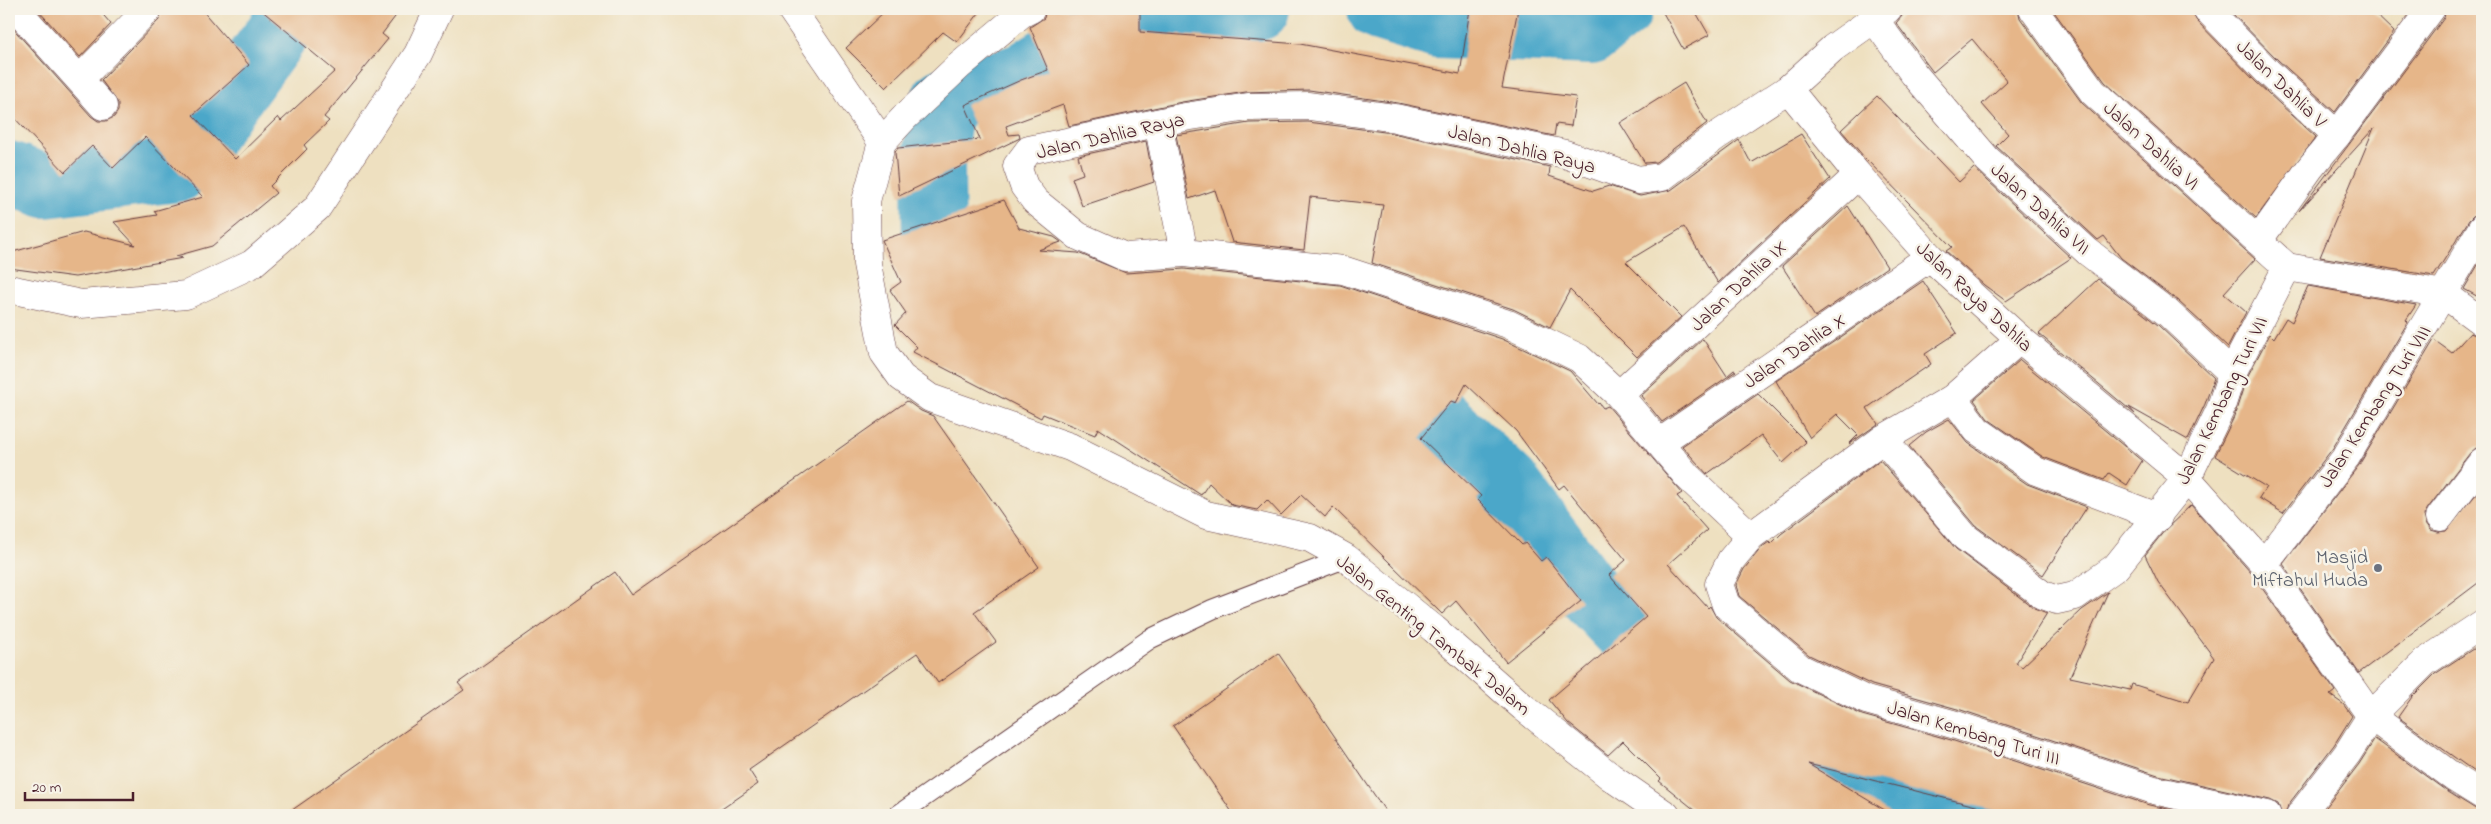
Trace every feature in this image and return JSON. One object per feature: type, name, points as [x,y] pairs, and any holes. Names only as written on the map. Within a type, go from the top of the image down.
[{"type":"street","points":[[16,9],[104,106]]},
{"type":"street","points":[[80,79],[148,9]]},
{"type":"street","points":[[9,289],[81,304],[186,295],[252,264],[317,208],[418,54],[439,9]]},
{"type":"street","points":[[791,9],[882,142]]},
{"type":"street","name":"Jalan Dahlia VI","points":[[2033,9],[2093,92],[2287,267]]},
{"type":"street","name":"Jalan Dahlia V","points":[[2207,9],[2267,71],[2337,136]]},
{"type":"street","name":"Jalan Genting Tambak Dalam","points":[[1023,10],[953,72],[905,117],[882,142],[866,201],[867,264],[884,353],[901,377],[930,398],[1070,447],[1206,515],[1310,538],[1346,558],[1611,777],[1666,815]]},
{"type":"street","points":[[2258,241],[2310,168],[2337,136],[2423,11]]},
{"type":"street","name":"Jalan Dahlia Raya","points":[[1750,536],[1687,476],[1619,395],[1579,358],[1508,324],[1343,270],[1184,253],[1125,257],[1078,236],[1035,201],[1024,186],[1017,166],[1029,150],[1158,123],[1248,107],[1308,106],[1395,118],[1565,154],[1638,180],[1662,177],[1715,137],[1788,89],[1833,48],[1881,14]]},
{"type":"street","name":"Jalan Dahlia VII","points":[[1881,14],[1914,74],[1987,159],[2088,252],[2168,312],[2232,373]]},
{"type":"street","name":"Jalan Raya Dahlia","points":[[1788,89],[1858,175],[1930,257],[2020,339],[2187,478],[2264,564],[2371,716],[2432,762],[2482,795]]},
{"type":"street","points":[[1158,123],[1184,253]]},
{"type":"street","name":"Jalan Dahlia IX","points":[[1619,395],[1858,175]]},
{"type":"street","name":"Jalan Kembang Turi VIII","points":[[2264,564],[2346,457],[2482,228]]},
{"type":"street","name":"Jalan Dahlia X","points":[[1659,443],[1930,257]]},
{"type":"street","points":[[2287,267],[2444,294],[2482,322]]},
{"type":"street","name":"Jalan Kembang Turi VII","points":[[1883,439],[1965,537],[2043,596],[2057,600],[2075,596],[2116,567],[2158,517],[2187,478],[2220,410],[2232,373],[2287,267]]},
{"type":"street","points":[[1750,536],[1883,439],[1953,398],[2020,339]]},
{"type":"street","points":[[1953,398],[1977,430],[2036,472],[2158,517]]},
{"type":"street","points":[[2440,517],[2482,462]]},
{"type":"street","name":"Jalan Kembang Turi III","points":[[1750,536],[1731,560],[1719,584],[1726,605],[1800,668],[1866,700],[1956,725],[2154,790],[2267,815]]},
{"type":"street","points":[[2300,815],[2347,754],[2371,716],[2425,662],[2482,624]]},
{"type":"lane","points":[[898,815],[1150,639],[1212,609],[1346,558]]},
{"type":"building","points":[[37,9],[98,9],[111,24],[80,57]]},
{"type":"building","points":[[163,9],[201,9],[249,65],[193,115],[235,159],[278,117],[281,121],[335,71],[260,9],[401,9],[382,34],[388,39],[324,117],[329,121],[304,145],[307,149],[270,186],[276,193],[212,246],[176,256],[183,258],[75,277],[9,268],[9,253],[84,232],[135,245],[114,222],[157,215],[154,211],[203,197],[145,137],[113,168],[92,146],[65,172],[9,112],[9,24],[91,116],[98,121],[106,121],[114,117],[118,111],[118,103],[101,80],[159,20]]},
{"type":"building","points":[[887,9],[982,9],[957,42],[943,32],[886,88],[846,48]]},
{"type":"building","points":[[1046,9],[1140,9],[1140,32],[1300,44],[1460,74],[1470,9],[1518,9],[1502,88],[1576,97],[1571,126],[1556,124],[1554,136],[1398,103],[1309,90],[1246,92],[1182,102],[1069,126],[1063,105],[1006,126],[1009,135],[1019,134],[1020,138],[899,196],[895,152],[898,148],[980,139],[965,105],[1048,70],[1030,27],[1044,18]]},
{"type":"building","points":[[1661,9],[1694,9],[1709,35],[1683,49]]},
{"type":"building","points":[[1903,9],[2018,9],[2020,18],[2082,103],[2255,259],[2224,293],[2246,312],[2228,347],[2178,301],[2121,258],[2104,236],[2098,240],[1996,146],[2008,134],[1982,104],[2007,81],[1972,39],[1933,72],[1896,23],[1902,16]]},
{"type":"building","points":[[2052,9],[2192,9],[2196,20],[2256,82],[2316,137],[2256,218],[2105,82]]},
{"type":"building","points":[[2228,9],[2370,9],[2394,32],[2335,112],[2278,60]]},
{"type":"building","points":[[2446,9],[2482,9],[2482,212],[2475,214],[2469,220],[2434,276],[2320,257],[2374,128],[2299,211],[2444,18]]},
{"type":"building","points":[[1684,83],[1707,123],[1656,162],[1645,163],[1620,123]]},
{"type":"building","points":[[1877,96],[1959,182],[1974,168],[2071,258],[2006,301],[1984,285],[1946,251],[1952,247],[1864,157],[1841,130]]},
{"type":"building","points":[[1308,122],[1392,133],[1550,167],[1549,176],[1593,191],[1609,186],[1640,196],[1671,190],[1739,140],[1751,163],[1801,134],[1830,179],[1718,283],[1684,227],[1626,262],[1681,317],[1637,357],[1570,290],[1550,327],[1513,309],[1372,263],[1383,205],[1310,197],[1304,250],[1232,242],[1215,190],[1189,199],[1176,135],[1249,123]]},
{"type":"building","points":[[1146,141],[1154,182],[1082,206],[1072,178],[1083,174],[1078,156]]},
{"type":"building","points":[[1004,200],[1019,228],[1054,237],[1061,242],[1038,250],[1078,253],[1126,273],[1184,269],[1340,285],[1502,339],[1570,371],[1598,404],[1603,408],[1608,406],[1682,493],[1677,496],[1707,530],[1668,564],[1708,608],[1710,606],[1716,617],[1790,680],[1862,715],[1951,740],[2149,805],[2196,815],[2012,815],[1808,764],[1893,815],[1701,815],[1659,781],[1661,779],[1623,741],[1608,755],[1568,723],[1549,700],[1646,617],[1609,575],[1626,560],[1564,485],[1559,489],[1516,431],[1466,384],[1456,403],[1451,401],[1421,438],[1481,496],[1478,500],[1522,545],[1525,543],[1541,561],[1546,557],[1581,601],[1506,662],[1456,601],[1442,614],[1333,507],[1325,517],[1301,495],[1281,515],[1267,500],[1257,510],[1232,505],[1209,483],[1201,495],[1098,428],[1095,435],[1043,414],[1041,418],[913,352],[917,347],[895,325],[906,313],[890,290],[901,282],[882,240]]},
{"type":"building","points":[[1848,206],[1887,267],[1815,317],[1782,266]]},
{"type":"building","points":[[2482,258],[2482,299],[2464,289]]},
{"type":"building","points":[[2098,279],[2158,325],[2214,378],[2205,404],[2188,440],[2129,407],[2135,414],[2039,334]]},
{"type":"building","points":[[1923,281],[1957,333],[1925,354],[1931,364],[1867,408],[1878,424],[1849,444],[1858,435],[1837,414],[1810,438],[1776,381]]},
{"type":"building","points":[[2308,286],[2416,305],[2406,320],[2408,322],[2333,448],[2283,513],[2259,498],[2266,487],[2215,456],[2234,417],[2246,379],[2270,334],[2274,338],[2286,318],[2292,322]]},
{"type":"building","points":[[2470,333],[2482,337],[2482,447],[2476,448],[2470,453],[2424,515],[2426,523],[2431,530],[2438,532],[2446,531],[2482,487],[2482,580],[2359,673],[2283,564],[2359,465],[2434,340],[2452,353]]},
{"type":"building","points":[[1703,339],[1727,376],[1734,370],[1736,371],[1662,422],[1641,396]]},
{"type":"building","points":[[2020,360],[2142,461],[2127,485],[2109,473],[2104,480],[2043,457],[1988,419],[1974,400]]},
{"type":"building","points":[[1758,394],[1806,442],[1783,463],[1761,435],[1707,474],[1682,446]]},
{"type":"building","points":[[907,401],[921,411],[933,416],[1039,567],[974,612],[996,642],[938,683],[917,653],[749,770],[758,784],[713,815],[285,815],[464,690],[458,683],[615,572],[631,595]]},
{"type":"building","points":[[1949,419],[1968,443],[2027,484],[2087,507],[2043,575],[1976,526],[1909,446],[1926,432]]},
{"type":"building","points":[[1880,460],[1956,549],[2034,608],[2047,613],[2016,663],[2022,667],[2082,610],[2108,592],[2070,677],[2130,690],[2132,684],[2188,702],[2214,658],[2158,582],[2145,555],[2165,530],[2191,505],[2252,574],[2335,691],[2330,695],[2343,704],[2352,716],[2334,745],[2288,805],[2285,815],[2282,815],[2278,804],[2270,800],[2158,775],[1961,710],[1872,685],[1809,655],[1739,596],[1736,585],[1744,569],[1762,547],[1769,542],[1771,544],[1781,534]]},
{"type":"building","points":[[2482,643],[2482,777],[2398,717],[2412,697],[2435,674]]},
{"type":"building","points":[[1278,653],[1388,815],[1234,815],[1173,726]]},
{"type":"building","points":[[2375,739],[2445,790],[2482,811],[2482,815],[2320,815],[2359,764]]},
{"type":"waterway","points":[[9,173],[45,186],[178,170],[295,9]]},
{"type":"waterway","points":[[970,298],[934,249],[933,165],[943,100],[1022,75],[1096,28],[1191,13],[1258,9]]},
{"type":"waterway","points":[[1379,9],[1437,27],[1591,33],[1621,9]]},
{"type":"waterway","points":[[1368,368],[1389,371],[1509,485],[1592,597],[1687,696],[1742,743],[1838,783],[1964,815]]},
{"type":"place","name":"Masjid Miftahul Huda","points":[[2378,568]]}]
